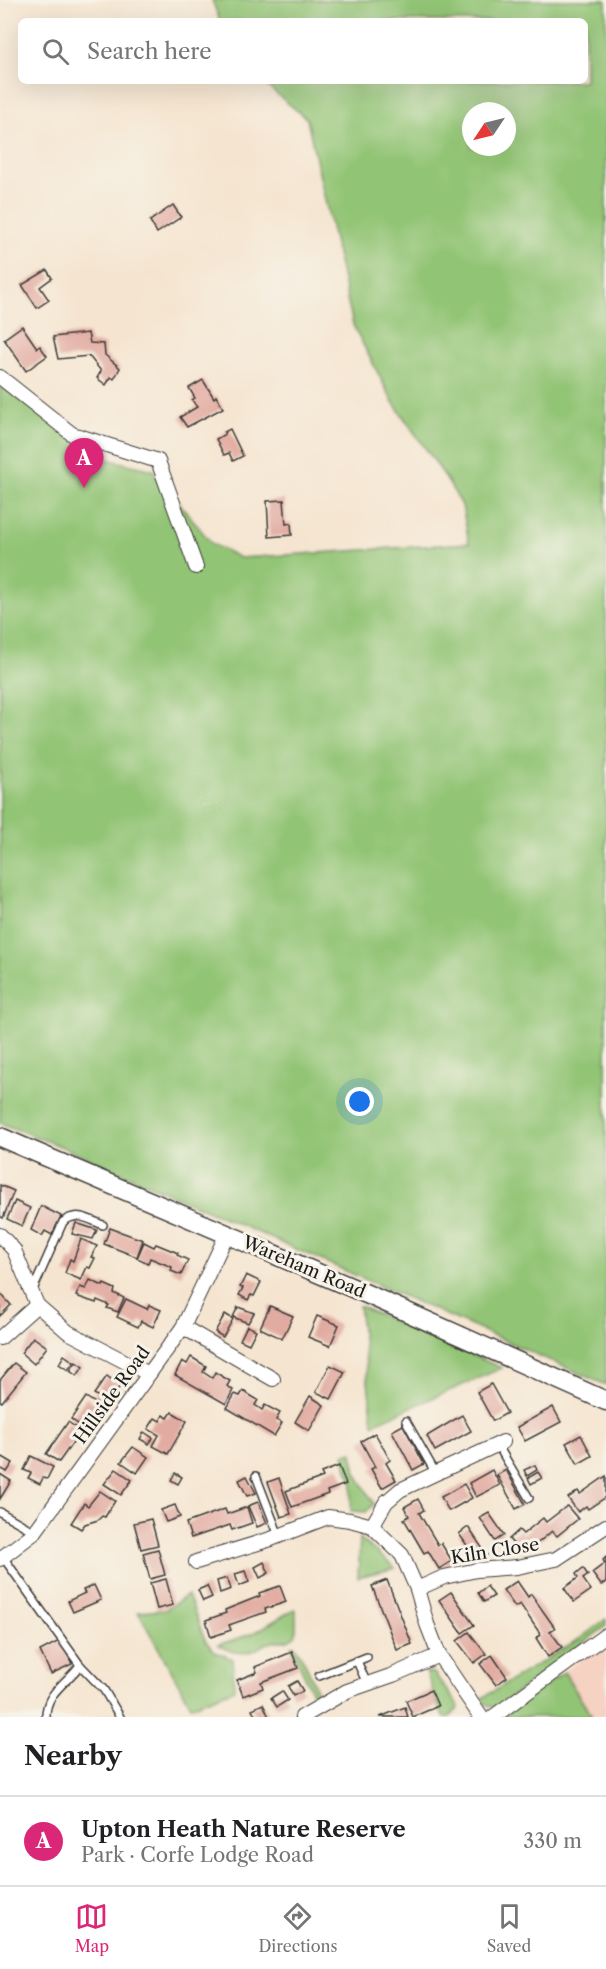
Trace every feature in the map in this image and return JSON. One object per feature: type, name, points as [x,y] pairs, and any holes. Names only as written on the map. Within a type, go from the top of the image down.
[{"type":"street","points":[[0,377],[72,434],[158,461],[196,567]]},
{"type":"street","name":"Wareham Road","points":[[0,1137],[606,1401]]},
{"type":"street","name":"Hillside Road","points":[[2,1558],[35,1532],[183,1327],[227,1234]]},
{"type":"street","points":[[0,1235],[14,1250],[35,1299],[68,1332],[149,1374]]},
{"type":"street","points":[[0,1338],[35,1299]]},
{"type":"street","points":[[183,1327],[273,1379]]},
{"type":"street","points":[[372,1526],[386,1502],[400,1490],[500,1443]]},
{"type":"street","points":[[196,1562],[279,1536],[328,1517],[372,1526],[402,1555],[417,1589],[439,1655],[481,1717]]},
{"type":"street","name":"Kiln Close","points":[[417,1589],[444,1577],[556,1559],[606,1526]]},
{"type":"street","points":[[493,1717],[606,1635]]},
{"type":"street","points":[[302,1717],[348,1691],[439,1655]]},
{"type":"lane","points":[[35,1299],[63,1222],[78,1215],[103,1225]]},
{"type":"lane","points":[[406,1421],[435,1472]]},
{"type":"lane","points":[[500,1443],[529,1498]]},
{"type":"lane","points":[[256,1476],[279,1536]]},
{"type":"lane","points":[[0,1512],[35,1532]]},
{"type":"lane","points":[[2,1558],[80,1665],[104,1690],[120,1717]]},
{"type":"lane","points":[[319,1676],[367,1657]]},
{"type":"lane","points":[[357,1661],[368,1684]]},
{"type":"lane","points":[[46,1717],[45,1706],[51,1696],[80,1665]]},
{"type":"shaded area","points":[[606,1643],[606,1717],[592,1717],[564,1672]]},
{"type":"green space","points":[[212,0],[606,0],[606,1385],[65,1148],[0,1123],[0,386],[106,459],[153,470],[212,544],[240,558],[469,543],[462,505],[393,402],[353,325],[307,119],[265,84],[588,84],[588,18],[219,18]]},
{"type":"green space","points":[[359,1306],[502,1368],[373,1424]]},
{"type":"green space","points":[[352,1452],[356,1473],[374,1504],[366,1512],[351,1511],[352,1480],[347,1470],[344,1454]]},
{"type":"green space","points":[[360,1538],[395,1568],[358,1577]]},
{"type":"green space","points":[[188,1595],[206,1642],[216,1652],[233,1659],[234,1689],[191,1706],[138,1612],[165,1610]]},
{"type":"green space","points":[[294,1609],[296,1610],[296,1634],[290,1639],[267,1644],[245,1653],[218,1645],[254,1633]]},
{"type":"green space","points":[[606,1619],[606,1626],[500,1705],[492,1707],[479,1700],[578,1640]]},
{"type":"green space","points":[[294,1645],[313,1681],[317,1693],[313,1695],[291,1646]]},
{"type":"green space","points":[[426,1672],[434,1673],[459,1707],[450,1717],[443,1717]]},
{"type":"green space","points":[[564,1672],[592,1717],[503,1717]]},
{"type":"building","points":[[173,205],[181,217],[157,233],[150,221]]},
{"type":"building","points":[[47,270],[52,278],[40,287],[49,300],[37,308],[22,285]]},
{"type":"building","points":[[22,326],[37,348],[40,346],[47,356],[26,371],[4,339]]},
{"type":"building","points":[[88,333],[90,343],[104,344],[105,355],[120,368],[114,379],[111,377],[106,385],[97,378],[101,371],[89,356],[58,359],[53,337]]},
{"type":"building","points":[[203,380],[223,408],[187,427],[180,417],[197,407],[192,400],[195,398],[189,388]]},
{"type":"building","points":[[230,429],[243,456],[233,461],[229,453],[224,455],[216,439]]},
{"type":"building","points":[[284,500],[286,524],[291,523],[292,535],[269,537],[267,501]]},
{"type":"building","points":[[0,1185],[14,1191],[3,1218],[0,1216]]},
{"type":"building","points":[[15,1201],[30,1208],[22,1226],[7,1219]]},
{"type":"building","points":[[41,1206],[61,1216],[52,1235],[45,1231],[42,1236],[31,1230]]},
{"type":"building","points":[[76,1223],[97,1230],[93,1239],[72,1234]]},
{"type":"building","points":[[110,1228],[143,1240],[137,1257],[104,1244]]},
{"type":"building","points":[[81,1239],[97,1246],[91,1257],[95,1258],[90,1268],[87,1267],[81,1280],[65,1273],[70,1259],[73,1261]]},
{"type":"building","points":[[144,1242],[178,1253],[177,1255],[188,1260],[181,1275],[171,1271],[172,1267],[150,1258],[148,1263],[137,1258]]},
{"type":"building","points":[[246,1275],[261,1282],[254,1296],[251,1295],[248,1300],[239,1295]]},
{"type":"building","points":[[90,1280],[115,1289],[114,1293],[124,1298],[118,1312],[107,1308],[109,1305],[97,1300],[96,1303],[76,1296],[80,1287],[86,1289]]},
{"type":"building","points":[[0,1293],[11,1305],[0,1316]]},
{"type":"building","points":[[126,1299],[147,1309],[149,1305],[161,1310],[153,1327],[141,1321],[138,1327],[117,1317]]},
{"type":"building","points":[[270,1306],[293,1316],[282,1339],[260,1328]]},
{"type":"building","points":[[238,1307],[254,1313],[248,1323],[233,1317]]},
{"type":"building","points":[[225,1314],[233,1319],[223,1337],[215,1332]]},
{"type":"building","points":[[317,1316],[339,1325],[330,1346],[308,1337]]},
{"type":"building","points":[[247,1326],[256,1330],[249,1344],[240,1340]]},
{"type":"building","points":[[33,1337],[47,1347],[34,1364],[21,1353]]},
{"type":"building","points":[[64,1355],[74,1362],[68,1370],[59,1364]]},
{"type":"building","points":[[191,1357],[206,1366],[203,1372],[212,1378],[215,1372],[230,1381],[227,1386],[233,1390],[226,1404],[175,1375],[182,1361],[187,1364]]},
{"type":"building","points":[[76,1362],[83,1367],[77,1376],[70,1371]]},
{"type":"building","points":[[14,1363],[26,1372],[2,1402],[0,1401],[0,1380]]},
{"type":"building","points":[[330,1365],[345,1372],[331,1399],[316,1392]]},
{"type":"building","points":[[107,1376],[120,1386],[108,1403],[94,1394]]},
{"type":"building","points":[[491,1384],[507,1413],[493,1421],[477,1392]]},
{"type":"building","points":[[243,1391],[258,1400],[255,1405],[262,1410],[265,1405],[280,1413],[276,1420],[282,1423],[274,1436],[227,1408],[235,1394],[240,1396]]},
{"type":"building","points":[[310,1396],[324,1405],[309,1431],[295,1422]]},
{"type":"building","points":[[86,1397],[98,1405],[82,1427],[71,1419]]},
{"type":"building","points":[[553,1407],[561,1422],[525,1441],[517,1427]]},
{"type":"building","points":[[172,1412],[187,1421],[168,1454],[153,1446],[159,1435],[148,1429],[155,1418],[160,1421],[163,1415],[168,1418]]},
{"type":"building","points":[[462,1415],[471,1431],[435,1451],[427,1436]]},
{"type":"building","points":[[68,1422],[81,1431],[59,1462],[46,1454]]},
{"type":"building","points":[[403,1425],[424,1464],[413,1470],[392,1431]]},
{"type":"building","points":[[144,1432],[153,1438],[149,1444],[140,1439]]},
{"type":"building","points":[[375,1433],[390,1460],[386,1463],[396,1480],[382,1488],[371,1469],[375,1467],[361,1441]]},
{"type":"building","points":[[581,1435],[592,1456],[578,1464],[566,1443]]},
{"type":"building","points":[[133,1447],[148,1457],[137,1473],[121,1462]]},
{"type":"building","points":[[1,1456],[13,1463],[7,1472],[0,1468]]},
{"type":"building","points":[[31,1456],[53,1467],[47,1479],[43,1478],[40,1484],[28,1478],[31,1473],[24,1470]]},
{"type":"building","points":[[535,1465],[537,1470],[527,1476],[524,1470]]},
{"type":"building","points":[[339,1466],[346,1484],[327,1491],[328,1494],[292,1507],[286,1491],[323,1477],[321,1473]]},
{"type":"building","points":[[116,1469],[132,1480],[121,1495],[104,1484]]},
{"type":"building","points":[[492,1470],[500,1485],[476,1497],[469,1483]]},
{"type":"building","points":[[506,1470],[525,1504],[516,1509],[497,1475]]},
{"type":"building","points":[[538,1472],[542,1478],[531,1484],[528,1478]]},
{"type":"building","points":[[175,1473],[182,1477],[178,1484],[171,1480]]},
{"type":"building","points":[[0,1474],[11,1481],[0,1499]]},
{"type":"building","points":[[247,1476],[256,1493],[247,1496],[239,1480]]},
{"type":"building","points":[[606,1476],[606,1497],[588,1509],[586,1506],[578,1512],[568,1498],[578,1491],[580,1494]]},
{"type":"building","points":[[279,1478],[291,1514],[281,1517],[268,1482]]},
{"type":"building","points":[[464,1484],[472,1498],[449,1511],[441,1497]]},
{"type":"building","points":[[100,1491],[115,1501],[105,1517],[102,1516],[98,1520],[85,1524],[81,1529],[71,1523],[84,1503],[88,1506]]},
{"type":"building","points":[[418,1499],[424,1510],[419,1513],[438,1545],[441,1543],[452,1561],[439,1569],[428,1551],[424,1553],[404,1519],[409,1516],[404,1507]]},
{"type":"building","points":[[258,1502],[267,1523],[257,1527],[248,1506]]},
{"type":"building","points":[[175,1505],[180,1517],[166,1522],[161,1510]]},
{"type":"building","points":[[567,1506],[578,1519],[557,1536],[552,1531],[533,1547],[530,1544],[520,1552],[509,1539],[519,1530],[523,1534],[543,1518],[546,1522]]},
{"type":"building","points":[[247,1507],[252,1523],[232,1530],[230,1525],[191,1538],[186,1523],[225,1509],[227,1514]]},
{"type":"building","points":[[489,1513],[504,1535],[495,1541],[480,1518]]},
{"type":"building","points":[[151,1519],[158,1545],[141,1549],[134,1523]]},
{"type":"building","points":[[468,1527],[487,1555],[478,1561],[459,1534]]},
{"type":"building","points":[[158,1549],[165,1575],[150,1579],[143,1553]]},
{"type":"building","points":[[606,1557],[606,1582],[601,1585],[592,1573],[605,1563],[603,1560]]},
{"type":"building","points":[[264,1562],[269,1573],[260,1578],[255,1567]]},
{"type":"building","points":[[583,1568],[588,1575],[583,1579],[591,1590],[574,1602],[564,1588],[578,1578],[576,1574]]},
{"type":"building","points":[[245,1571],[249,1582],[239,1586],[235,1574]]},
{"type":"building","points":[[227,1578],[231,1589],[220,1593],[217,1581]]},
{"type":"building","points":[[166,1579],[173,1605],[157,1609],[150,1583]]},
{"type":"building","points":[[387,1580],[412,1644],[397,1650],[372,1586]]},
{"type":"building","points":[[517,1581],[528,1597],[531,1594],[555,1628],[550,1631],[562,1647],[548,1657],[536,1638],[541,1635],[520,1604],[515,1607],[503,1590]]},
{"type":"building","points":[[94,1585],[101,1600],[73,1612],[68,1601],[85,1593],[83,1590]]},
{"type":"building","points":[[207,1586],[212,1597],[203,1601],[198,1590]]},
{"type":"building","points":[[280,1586],[286,1602],[229,1625],[231,1630],[211,1637],[206,1620],[260,1596],[259,1593]]},
{"type":"building","points":[[487,1586],[494,1596],[484,1602],[478,1593]]},
{"type":"building","points":[[451,1592],[474,1625],[462,1633],[439,1600]]},
{"type":"building","points":[[469,1632],[486,1654],[474,1663],[457,1641]]},
{"type":"building","points":[[61,1640],[72,1664],[51,1674],[40,1651]]},
{"type":"building","points":[[292,1652],[298,1668],[261,1682],[263,1688],[243,1696],[237,1680],[257,1672],[255,1667]]},
{"type":"building","points":[[492,1655],[507,1677],[496,1685],[480,1664]]},
{"type":"building","points":[[297,1681],[303,1691],[293,1696],[288,1686]]},
{"type":"building","points":[[431,1690],[438,1706],[413,1717],[406,1701]]},
{"type":"building","points":[[282,1691],[288,1700],[277,1707],[271,1698]]},
{"type":"building","points":[[263,1704],[269,1717],[256,1717],[252,1709]]},
{"type":"building","points":[[405,1707],[408,1717],[380,1717]]},
{"type":"place","name":"Upton Heath Nature Reserve","points":[[84,488]]}]
